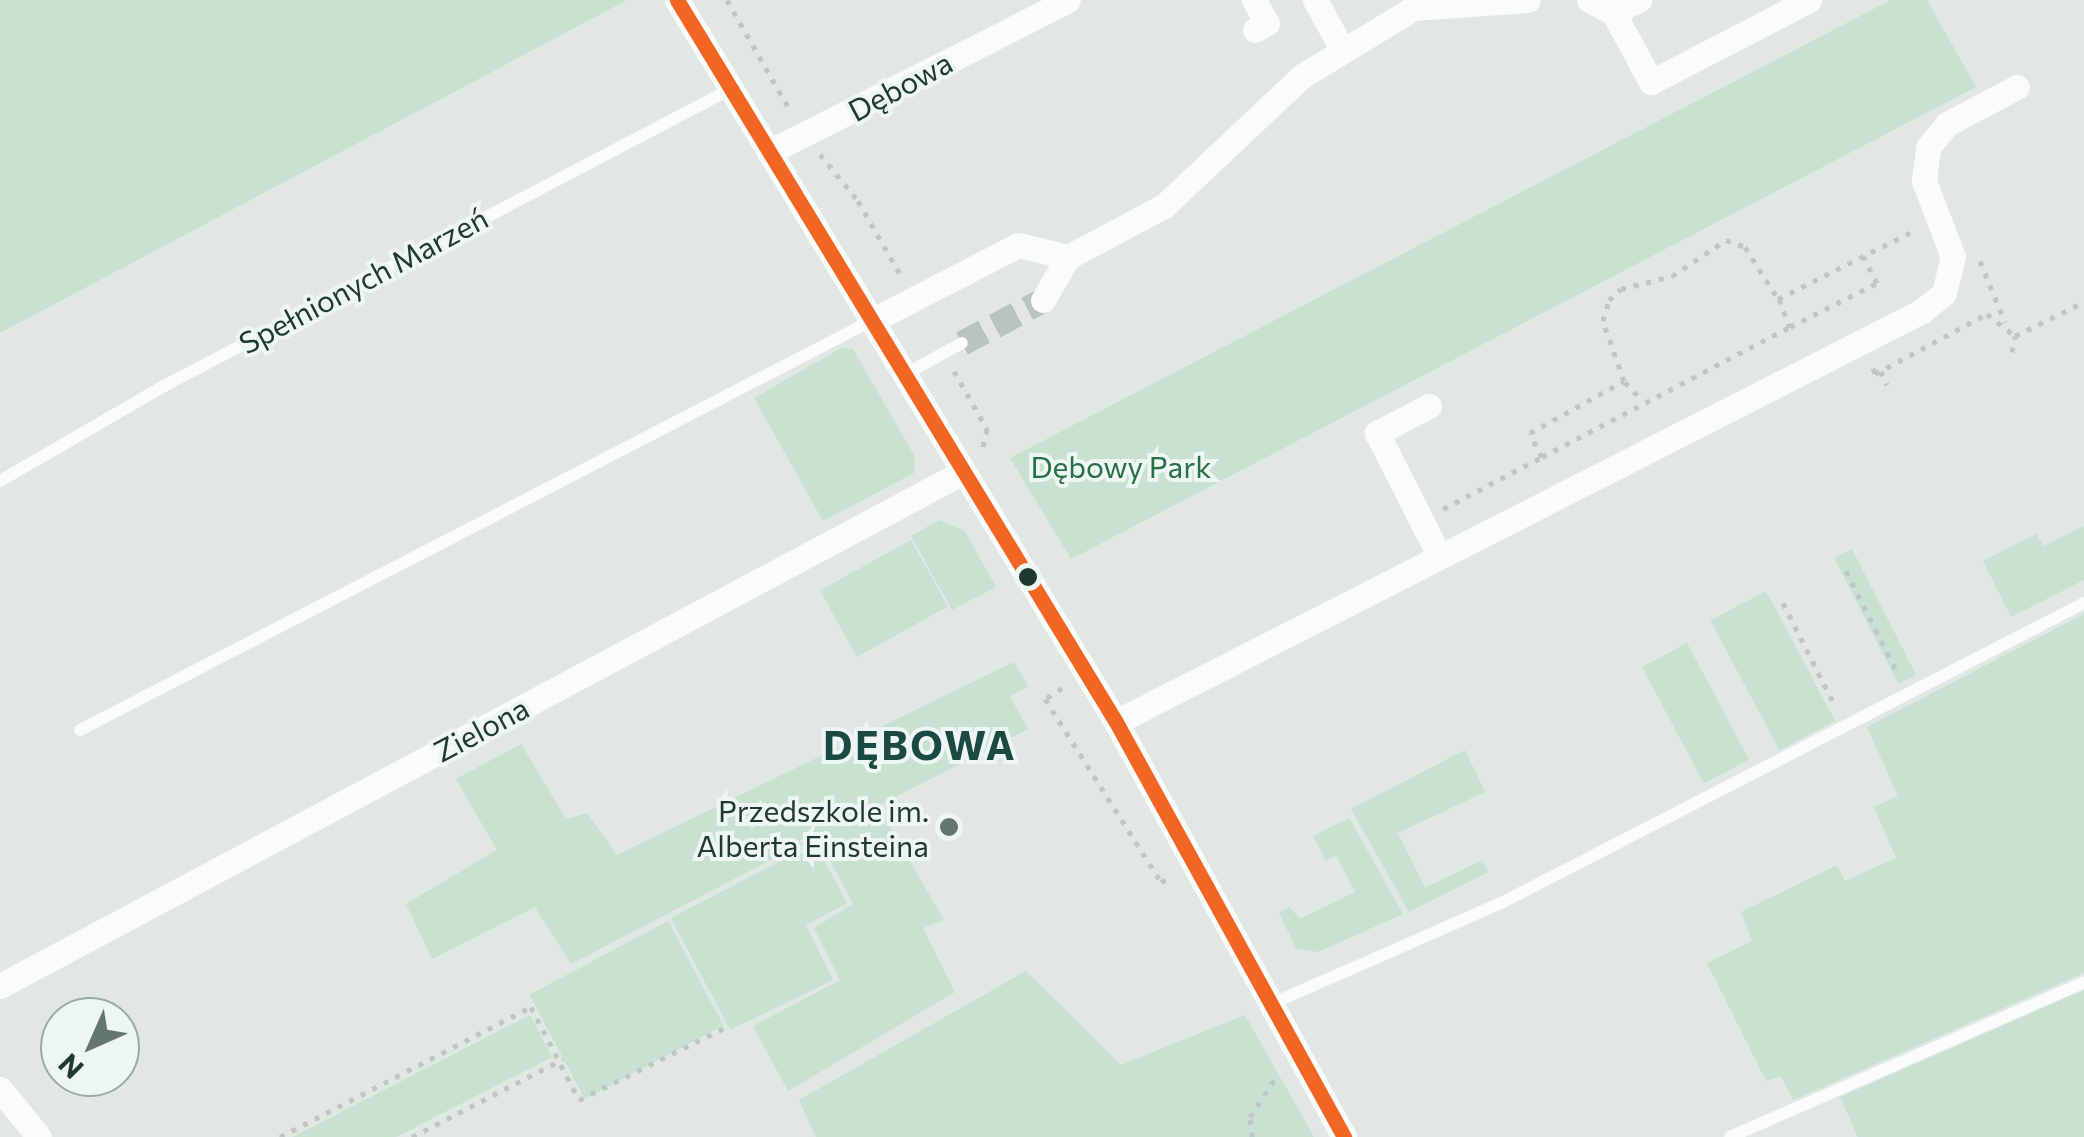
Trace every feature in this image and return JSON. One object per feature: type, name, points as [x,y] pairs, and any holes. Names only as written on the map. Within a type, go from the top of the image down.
[{"type":"street","points":[[676,0],[1116,722],[1344,1137]]},
{"type":"street","name":"Dębowa","points":[[768,152],[1025,10],[1068,0]]},
{"type":"street","points":[[1254,0],[1267,24],[1256,30]]},
{"type":"street","points":[[1315,0],[1343,51]]},
{"type":"street","points":[[1043,300],[1068,257],[1164,206],[1302,76],[1343,51],[1396,8],[1528,0]]},
{"type":"street","points":[[1589,0],[1613,12],[1651,82],[1799,2]]},
{"type":"street","points":[[1613,12],[1639,0]]},
{"type":"street","points":[[1116,722],[1862,342],[1944,293],[1953,257],[1924,181],[1928,147],[1947,124],[2018,87]]},
{"type":"street","points":[[871,321],[1018,245],[1068,257]]},
{"type":"street","points":[[1429,406],[1378,433],[1440,557]]},
{"type":"street","name":"Zielona","points":[[0,986],[963,472]]},
{"type":"street","points":[[0,1089],[39,1137]]},
{"type":"lane","name":"Spełnionych Marzeń","points":[[0,481],[164,386],[731,89]]},
{"type":"lane","points":[[80,730],[871,321]]},
{"type":"lane","points":[[904,374],[962,342]]},
{"type":"lane","points":[[1272,1004],[1503,902],[2084,604]]},
{"type":"lane","points":[[1730,1137],[2084,982]]},
{"type":"path","points":[[1778,298],[1938,219]]},
{"type":"path","points":[[1643,401],[1624,381],[1603,322],[1609,300],[1622,289],[1672,276],[1726,240],[1746,247],[1778,298],[1790,326]]},
{"type":"path","points":[[1422,520],[1643,401],[1877,283],[1863,256]]},
{"type":"path","points":[[2015,336],[2084,302]]},
{"type":"path","points":[[1862,342],[1875,374],[1987,314],[2015,336]]},
{"type":"path","points":[[2012,352],[2015,336]]},
{"type":"path","points":[[1880,371],[1887,385]]},
{"type":"path","points":[[1542,457],[1530,433],[1624,381]]},
{"type":"path","points":[[1846,571],[1898,672],[1885,705]]},
{"type":"path","points":[[1783,604],[1845,726]]},
{"type":"path","points":[[280,1137],[531,1007],[579,1100],[728,1026]]},
{"type":"path","points":[[412,1137],[561,1060]]},
{"type":"path","points":[[1252,1137],[1250,1118],[1285,1064]]},
{"type":"green space","points":[[0,0],[627,0],[0,333]]},
{"type":"green space","name":"Dębowy Park","points":[[1891,0],[1927,0],[1976,87],[1071,559],[1010,458]]},
{"type":"green space","points":[[843,347],[853,349],[915,457],[914,473],[823,521],[754,398]]},
{"type":"green space","points":[[939,520],[964,530],[996,587],[952,610],[911,536]]},
{"type":"green space","points":[[2084,526],[2084,580],[2011,617],[1983,561],[2036,534],[2044,546]]},
{"type":"green space","points":[[911,540],[948,606],[857,657],[820,590]]},
{"type":"green space","points":[[1852,549],[1916,675],[1898,684],[1834,558]]},
{"type":"green space","points":[[1766,591],[1835,721],[1779,750],[1710,621]]},
{"type":"green space","points":[[2084,614],[2084,973],[1793,1100],[1781,1076],[1766,1081],[1707,963],[1752,941],[1741,912],[1837,865],[1845,881],[1896,858],[1874,807],[1898,796],[1867,727]]},
{"type":"green space","points":[[1687,643],[1749,760],[1704,783],[1642,667]]},
{"type":"green space","points":[[1014,662],[1028,686],[1010,697],[1028,729],[878,806],[944,920],[923,928],[955,992],[788,1091],[753,1026],[840,980],[814,928],[853,904],[817,836],[571,964],[535,907],[432,959],[406,904],[497,850],[456,779],[521,744],[566,819],[587,813],[617,855]]},
{"type":"green space","points":[[1465,750],[1485,792],[1398,833],[1425,888],[1482,860],[1489,872],[1409,912],[1351,809]]},
{"type":"green space","points":[[1349,818],[1403,914],[1318,952],[1296,948],[1279,913],[1289,907],[1300,919],[1355,892],[1336,855],[1326,861],[1313,836]]},
{"type":"green space","points":[[815,843],[847,903],[806,925],[833,980],[730,1030],[671,918]]},
{"type":"green space","points":[[668,921],[723,1025],[585,1099],[529,995]]},
{"type":"green space","points":[[1026,971],[1121,1065],[1245,1015],[1314,1137],[816,1137],[799,1100]]},
{"type":"green space","points":[[2084,990],[2084,1137],[1858,1137],[1840,1097]]},
{"type":"green space","points":[[530,1015],[552,1057],[396,1137],[293,1137]]},
{"type":"tunnel","points":[[962,343],[1043,300]]},
{"type":"transit line","points":[[677,0],[1116,722],[1344,1137]]},
{"type":"place","name":"Przedszkole im. Alberta Einsteina","points":[[949,827]]},
{"type":"district","name":"DĘBOWA","points":[[920,744]]}]
